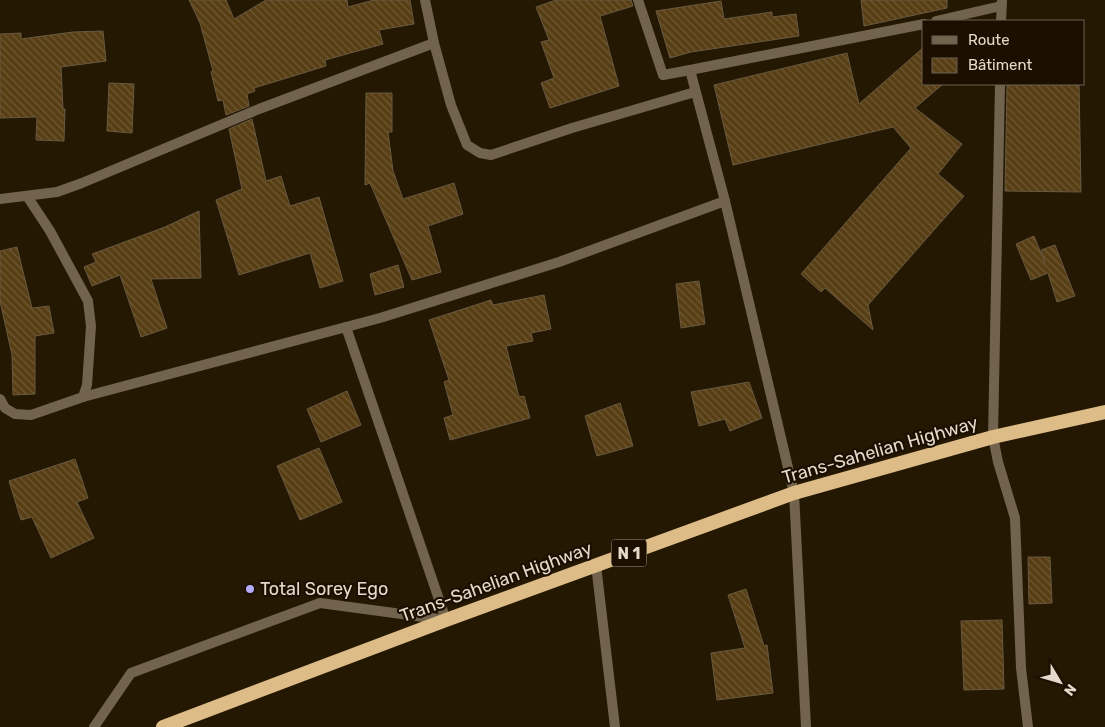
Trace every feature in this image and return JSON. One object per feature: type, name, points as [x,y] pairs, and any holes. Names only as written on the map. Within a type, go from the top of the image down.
[{"type":"highway","name":"Trans-Sahelian Highway","points":[[163,727],[446,620],[794,493],[994,437],[1105,412]]},
{"type":"street","points":[[426,0],[434,43],[451,105],[468,145],[480,153],[491,156],[572,128],[694,92]]},
{"type":"street","points":[[638,0],[663,75],[922,24]]},
{"type":"street","points":[[940,20],[1002,3],[1001,20]]},
{"type":"street","points":[[0,199],[57,192],[258,109],[434,43]]},
{"type":"street","points":[[690,70],[694,92],[725,202],[794,493],[806,727]]},
{"type":"street","points":[[1000,85],[994,437],[998,462],[1015,518],[1021,668],[1028,727]]},
{"type":"street","points":[[27,196],[50,231],[88,301],[91,326],[88,375],[82,397]]},
{"type":"street","points":[[0,399],[4,408],[15,414],[31,415],[82,397],[346,327],[559,262],[725,202]]},
{"type":"street","points":[[94,727],[131,673],[320,603],[446,620],[346,327]]},
{"type":"street","points":[[596,565],[615,727]]},
{"type":"building","points":[[189,0],[226,0],[234,19],[266,0],[347,0],[348,7],[374,0],[410,0],[414,24],[379,30],[383,44],[325,60],[326,66],[254,88],[255,91],[247,94],[249,106],[226,115],[223,100],[218,101],[211,72],[213,71],[200,23]]},
{"type":"building","points":[[556,0],[631,0],[633,6],[600,16],[619,86],[550,108],[541,83],[554,78],[541,42],[549,40],[536,7]]},
{"type":"building","points":[[861,0],[947,0],[947,8],[864,26]]},
{"type":"building","points":[[721,1],[724,19],[772,12],[772,17],[796,14],[799,36],[691,52],[670,58],[656,11]]},
{"type":"building","points":[[103,31],[106,61],[61,67],[63,109],[65,109],[64,141],[36,140],[37,117],[0,118],[0,34],[21,33],[21,39],[73,32]]},
{"type":"building","points":[[922,49],[922,85],[942,85],[915,108],[962,144],[938,174],[964,196],[868,305],[873,330],[825,288],[821,292],[801,274],[911,148],[893,127],[733,165],[714,85],[847,53],[859,104]]},
{"type":"building","points":[[109,83],[134,84],[132,133],[107,131]]},
{"type":"building","points":[[1007,85],[1079,85],[1081,192],[1005,191]]},
{"type":"building","points":[[366,93],[392,93],[392,132],[388,132],[393,171],[403,199],[454,183],[463,214],[428,226],[441,272],[412,280],[370,183],[365,185]]},
{"type":"building","points":[[252,119],[266,181],[281,176],[290,206],[319,197],[343,281],[320,288],[310,253],[239,275],[216,200],[242,189],[229,129]]},
{"type":"building","points":[[199,211],[201,278],[151,279],[167,328],[141,337],[120,275],[92,286],[84,267],[96,262],[92,254],[165,227]]},
{"type":"building","points":[[1034,236],[1045,263],[1041,250],[1055,245],[1075,296],[1057,302],[1048,273],[1031,280],[1016,244]]},
{"type":"building","points":[[17,247],[32,308],[49,306],[54,333],[35,336],[35,394],[13,395],[12,355],[0,301],[0,251]]},
{"type":"building","points":[[398,265],[404,287],[375,295],[370,274]]},
{"type":"building","points":[[699,281],[705,324],[681,328],[676,284]]},
{"type":"building","points":[[544,295],[551,329],[531,333],[533,341],[506,346],[519,397],[524,396],[530,418],[450,440],[444,418],[453,415],[444,382],[449,380],[429,320],[491,300],[493,305]]},
{"type":"building","points":[[749,382],[762,418],[730,431],[725,419],[699,426],[691,392]]},
{"type":"building","points":[[347,391],[361,425],[321,442],[307,409]]},
{"type":"building","points":[[620,403],[633,446],[597,456],[585,416]]},
{"type":"building","points":[[319,448],[342,502],[300,520],[277,466]]},
{"type":"building","points":[[75,459],[88,498],[77,502],[94,538],[51,558],[32,517],[21,520],[9,481]]},
{"type":"building","points":[[1028,557],[1050,557],[1052,603],[1029,604]]},
{"type":"building","points":[[746,589],[764,646],[767,645],[773,693],[717,700],[711,653],[745,648],[728,595]]},
{"type":"building","points":[[1002,620],[1004,689],[964,690],[961,621]]},
{"type":"place","name":"Total Sorey Ego","points":[[250,589]]}]
